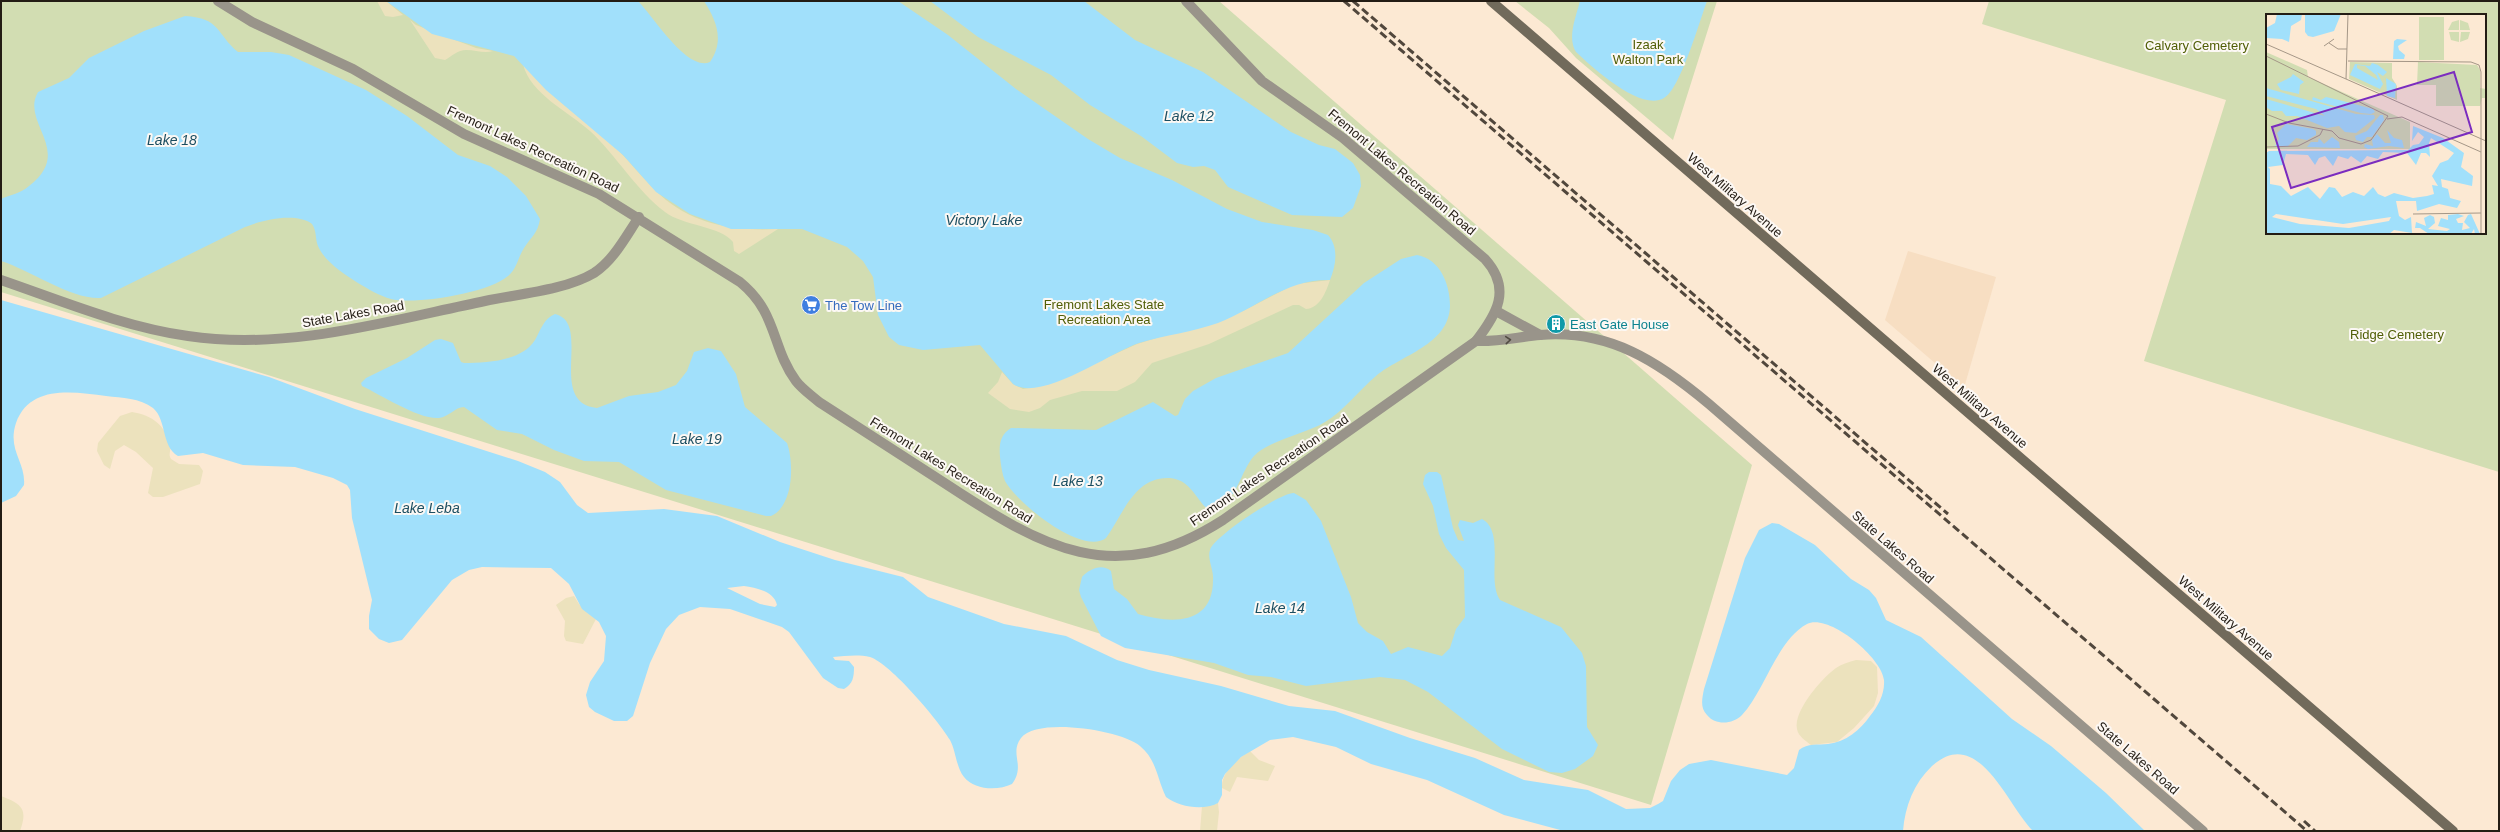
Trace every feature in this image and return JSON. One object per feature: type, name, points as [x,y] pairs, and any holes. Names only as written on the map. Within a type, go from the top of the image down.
[{"type":"main road","name":"West Military Avenue","points":[[1491,1],[2453,831]]},
{"type":"street","name":"Fremont Lakes Recreation Road","points":[[218,1],[252,22],[354,69],[464,134],[570,179],[639,217],[740,282],[754,294],[770,319],[792,375],[802,388],[819,402],[1006,523],[1051,544],[1089,554],[1110,556],[1145,553],[1178,545],[1198,536],[1476,341],[1496,311],[1499,298],[1499,286],[1494,270],[1485,259],[1343,138],[1262,81],[1186,1]]},
{"type":"street","name":"State Lakes Road","points":[[1,280],[125,322],[176,335],[229,339],[311,336],[526,293],[587,276],[608,261],[639,217]]},
{"type":"street","name":"State Lakes Road","points":[[1496,311],[1540,335]]},
{"type":"street","name":"State Lakes Road","points":[[1476,341],[1540,335],[1575,337],[1610,343],[1639,354],[1671,374],[2203,831]]},
{"type":"shaded area","points":[[1908,251],[1996,277],[1964,388],[1885,320]]},
{"type":"green space","name":"Fremont Lakes State Recreation Area","points":[[1,1],[1219,1],[1752,465],[1651,805],[1,292]]},
{"type":"green space","name":"Izaak Walton Park","points":[[1515,1],[1717,1],[1673,140],[1576,58],[1549,28]]},
{"type":"green space","name":"Ridge Cemetery","points":[[1989,1],[2499,1],[2499,472],[2144,361],[2226,100],[1982,24]]},
{"type":"sand","points":[[377,1],[386,1],[403,15],[393,17],[385,16]]},
{"type":"sand","points":[[410,20],[416,25],[476,48],[493,51],[486,52],[463,50],[445,60],[435,58]]},
{"type":"sand","points":[[523,64],[543,86],[611,143],[666,200],[679,209],[692,216],[719,225],[748,229],[778,229],[739,254],[734,251],[733,242],[720,233],[673,217],[665,212],[635,183],[609,151],[590,131],[551,102],[533,84],[527,75]]},
{"type":"sand","points":[[1330,280],[1322,299],[1315,306],[1306,309],[1299,305],[1293,305],[1209,344],[1152,363],[1135,382],[1117,391],[1082,391],[1050,400],[1040,408],[1029,412],[1010,409],[988,393],[998,382],[1002,372],[1013,384],[1023,389],[1049,384],[1137,344],[1243,311],[1295,284]]},
{"type":"sand","points":[[132,412],[152,419],[162,427],[168,440],[171,459],[179,464],[199,465],[203,471],[200,484],[163,497],[153,497],[148,493],[153,468],[136,452],[124,445],[115,451],[110,469],[104,465],[97,451],[98,443],[120,416]]},
{"type":"sand","points":[[574,596],[579,604],[596,619],[583,644],[566,641],[564,636],[565,621],[556,605],[566,598]]},
{"type":"sand","points":[[1856,660],[1871,661],[1877,667],[1878,693],[1874,706],[1854,728],[1837,742],[1811,745],[1798,732],[1797,722],[1799,713],[1823,679],[1841,665]]},
{"type":"sand","points":[[1250,751],[1259,760],[1275,766],[1268,781],[1237,777],[1230,792],[1222,788],[1222,782],[1227,771],[1235,762]]},
{"type":"sand","points":[[1,796],[14,802],[21,808],[23,817],[20,831],[1,831]]},
{"type":"sand","points":[[1218,803],[1219,812],[1217,831],[1200,831],[1202,806]]},
{"type":"water","name":"Victory Lake","points":[[386,1],[638,1],[681,51],[691,59],[701,63],[710,62],[715,54],[718,38],[712,15],[704,1],[898,1],[948,35],[1016,89],[1088,139],[1120,158],[1172,180],[1227,209],[1262,222],[1313,230],[1328,235],[1334,245],[1334,269],[1330,280],[1299,284],[1218,323],[1139,343],[1057,382],[1040,387],[1025,388],[1013,384],[980,345],[923,350],[899,345],[889,337],[878,315],[873,277],[863,261],[847,247],[802,229],[731,229],[690,214],[656,192],[623,155],[546,90],[514,56],[432,34]]},
{"type":"water","name":"Lake 12","points":[[930,1],[1084,1],[1135,40],[1203,72],[1291,132],[1319,145],[1335,149],[1353,163],[1360,175],[1361,186],[1353,208],[1342,217],[1292,215],[1228,187],[1215,170],[1204,166],[1193,167],[1177,163],[1141,136],[1090,105],[1051,75],[978,37]]},
{"type":"water","name":"Izaak Walton Park","points":[[1580,1],[1707,1],[1683,69],[1670,92],[1664,98],[1654,101],[1643,99],[1631,94],[1605,77],[1576,52],[1573,46],[1572,33]]},
{"type":"water","name":"Lake 18","points":[[185,16],[197,17],[212,24],[238,52],[271,52],[289,55],[366,90],[407,116],[458,155],[490,166],[507,177],[526,196],[540,219],[536,231],[524,248],[511,273],[499,282],[485,288],[451,296],[417,300],[391,299],[378,294],[341,272],[321,252],[316,241],[315,229],[312,224],[297,218],[279,218],[245,227],[101,298],[90,297],[64,290],[1,261],[1,199],[19,192],[29,186],[42,173],[47,161],[47,149],[35,115],[34,104],[38,92],[69,78],[89,58],[144,31]]},
{"type":"water","name":"Lake 13","points":[[1417,255],[1425,257],[1438,267],[1446,281],[1450,298],[1450,306],[1448,319],[1442,330],[1433,340],[1422,348],[1376,376],[1339,412],[1325,422],[1278,441],[1261,450],[1249,462],[1229,499],[1216,509],[1211,510],[1206,507],[1186,485],[1179,480],[1170,478],[1158,479],[1147,483],[1138,490],[1124,508],[1106,538],[1095,542],[1082,540],[1067,534],[1051,524],[1022,502],[1005,481],[1002,472],[1000,444],[1004,434],[1011,428],[1096,430],[1153,402],[1175,416],[1178,415],[1185,399],[1193,391],[1216,378],[1288,353],[1364,283],[1401,259]]},
{"type":"water","name":"Lake Leba","points":[[1,300],[269,377],[355,409],[518,461],[545,472],[560,482],[577,505],[588,513],[664,509],[717,516],[780,542],[835,560],[903,577],[928,597],[1004,624],[1066,636],[1117,660],[1149,670],[1221,686],[1289,706],[1335,711],[1410,738],[1475,758],[1524,780],[1588,790],[1626,809],[1650,808],[1663,801],[1671,781],[1680,770],[1689,764],[1711,760],[1787,775],[1794,768],[1799,750],[1809,745],[1835,743],[1847,738],[1862,726],[1878,704],[1882,695],[1884,680],[1881,671],[1874,660],[1865,650],[1841,631],[1817,622],[1807,624],[1796,632],[1787,642],[1750,705],[1742,715],[1729,722],[1720,722],[1711,719],[1703,709],[1702,703],[1704,689],[1745,558],[1759,530],[1772,523],[1779,524],[1815,545],[1851,579],[1869,590],[1876,598],[1886,620],[1921,637],[2012,719],[2051,746],[2106,793],[2145,831],[2033,831],[1990,773],[1977,761],[1964,755],[1948,756],[1932,766],[1920,780],[1915,787],[1908,804],[1903,831],[1564,831],[1504,815],[1427,780],[1371,764],[1336,747],[1293,737],[1270,740],[1241,757],[1225,774],[1222,780],[1222,795],[1218,803],[1205,807],[1191,807],[1166,797],[1150,757],[1140,746],[1130,740],[1116,735],[1079,728],[1044,728],[1030,732],[1021,738],[1016,749],[1018,771],[1012,784],[1000,788],[986,788],[974,785],[964,777],[959,769],[952,744],[944,731],[925,707],[901,681],[879,662],[870,657],[861,656],[833,657],[835,660],[849,661],[854,667],[853,677],[849,685],[844,689],[838,688],[823,678],[789,632],[782,627],[730,609],[700,607],[679,615],[666,629],[650,663],[633,716],[627,721],[614,721],[595,712],[589,707],[586,695],[590,682],[604,661],[606,636],[599,622],[582,609],[569,584],[551,568],[482,567],[469,570],[452,580],[402,640],[389,643],[379,639],[369,629],[369,616],[372,600],[352,518],[350,490],[347,485],[333,478],[295,467],[243,465],[203,453],[178,456],[173,452],[166,440],[157,413],[153,408],[137,400],[94,394],[54,393],[42,396],[31,402],[23,410],[16,423],[14,432],[15,448],[24,477],[24,485],[16,496],[1,503]],"holes":[[[744,586],[759,589],[768,593],[772,596],[777,605],[775,607],[760,604],[727,588]]]},
{"type":"water","name":"Lake 19","points":[[555,314],[566,320],[570,332],[572,346],[571,378],[574,392],[582,403],[597,408],[629,396],[658,392],[676,385],[687,371],[694,352],[708,348],[721,351],[736,374],[745,407],[787,443],[791,461],[790,483],[788,494],[779,511],[771,516],[766,516],[666,490],[619,462],[584,461],[554,450],[522,434],[497,430],[464,407],[461,407],[443,417],[431,418],[400,406],[362,386],[361,383],[366,378],[407,358],[435,340],[441,339],[453,343],[461,362],[464,363],[493,361],[513,357],[529,347],[548,318]]},
{"type":"water","name":"Lake 14","points":[[1429,472],[1437,472],[1441,475],[1453,528],[1458,540],[1464,541],[1458,525],[1460,520],[1473,523],[1482,519],[1489,525],[1493,534],[1495,545],[1495,581],[1496,591],[1500,600],[1561,627],[1582,653],[1586,666],[1587,727],[1598,745],[1593,756],[1575,769],[1562,773],[1549,772],[1502,749],[1428,692],[1405,680],[1380,677],[1306,686],[1271,677],[1248,675],[1214,663],[1125,648],[1101,636],[1081,597],[1079,590],[1082,577],[1092,569],[1104,567],[1111,571],[1114,589],[1127,599],[1138,614],[1164,619],[1177,620],[1188,618],[1198,613],[1206,606],[1211,595],[1213,576],[1209,553],[1214,544],[1234,526],[1262,507],[1294,493],[1306,500],[1321,521],[1351,597],[1358,623],[1367,632],[1383,641],[1391,654],[1408,647],[1442,656],[1450,648],[1456,629],[1465,617],[1464,570],[1446,548],[1439,534],[1433,506],[1423,484],[1425,475]]},
{"type":"railway","points":[[1344,1],[2307,831]]},
{"type":"railway","points":[[1353,1],[1948,514]]},
{"type":"railway","points":[[2304,821],[2315,831]]},
{"type":"place","name":"The Tow Line","points":[[811,305]]},
{"type":"place","name":"East Gate House","points":[[1556,324]]},
{"type":"park label","name":"Calvary Cemetery","points":[[2197,45]]}]
